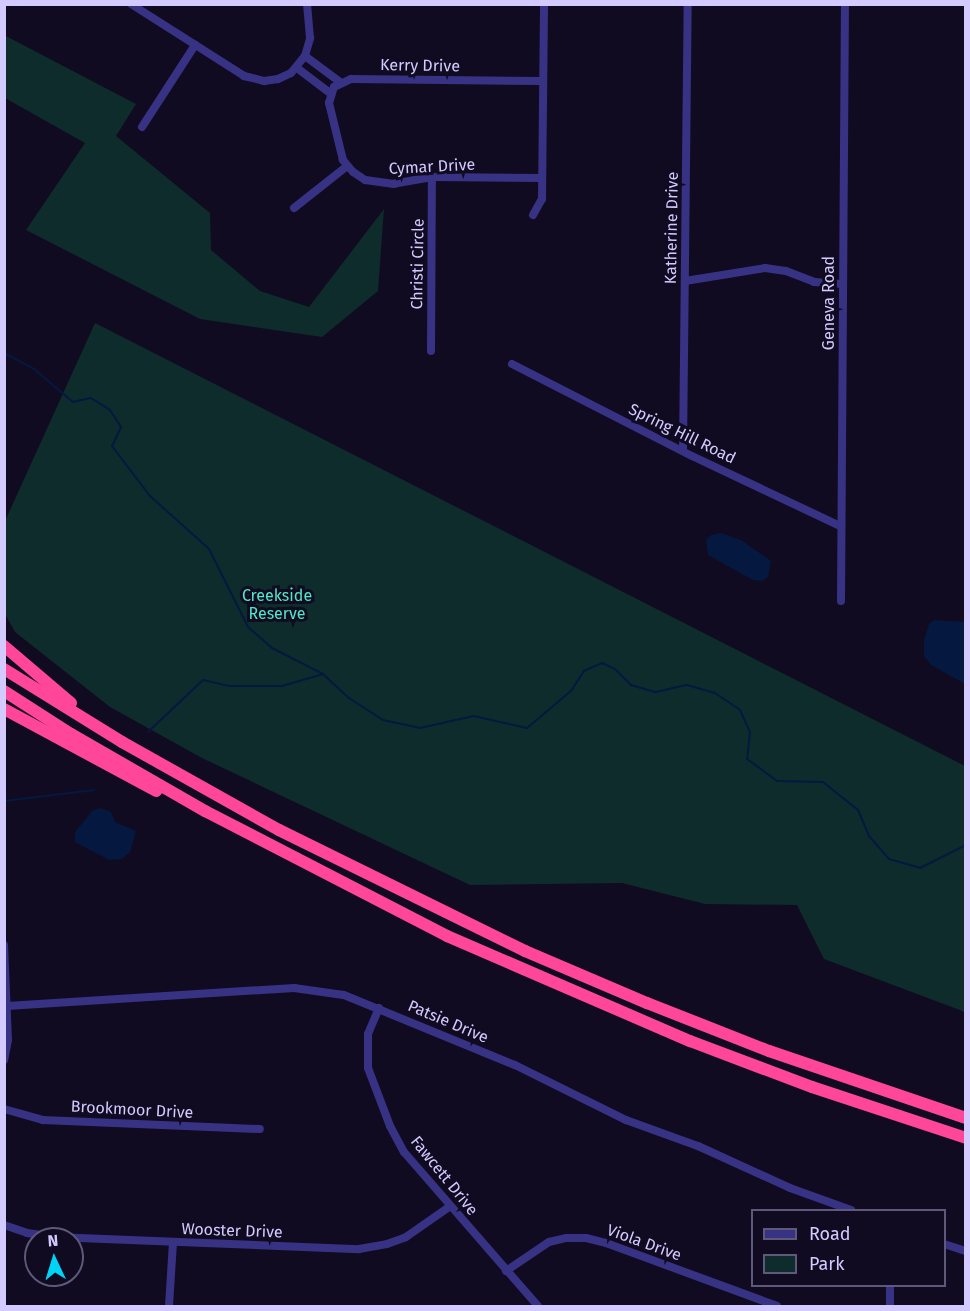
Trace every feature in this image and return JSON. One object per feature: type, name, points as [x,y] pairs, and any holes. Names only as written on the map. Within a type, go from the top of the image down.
[{"type":"highway","points":[[4,646],[35,675],[122,742]]},
{"type":"highway","points":[[4,669],[122,742],[279,830],[525,951],[646,1003],[769,1051],[966,1118]]},
{"type":"highway","points":[[4,691],[71,734],[205,811],[436,930],[690,1041],[779,1075],[966,1138]]},
{"type":"highway","points":[[4,709],[138,783],[205,811]]},
{"type":"street","points":[[131,4],[244,76],[257,80],[278,79],[297,68],[305,56],[310,38],[307,4]]},
{"type":"street","points":[[533,215],[542,199],[544,4]]},
{"type":"street","name":"Katherine Drive","points":[[683,451],[688,4]]},
{"type":"street","name":"Geneva Road","points":[[841,601],[845,4]]},
{"type":"street","points":[[142,128],[195,45]]},
{"type":"street","points":[[294,208],[347,166],[340,154],[329,103],[330,93],[340,82],[305,56]]},
{"type":"street","points":[[297,68],[330,93]]},
{"type":"street","name":"Kerry Drive","points":[[340,82],[351,79],[543,81]]},
{"type":"street","name":"Cymar Drive","points":[[347,166],[362,178],[373,183],[401,183],[432,177],[542,178]]},
{"type":"street","name":"Christi Circle","points":[[431,351],[432,177]]},
{"type":"street","points":[[685,281],[765,268],[786,271],[814,282],[843,284]]},
{"type":"street","name":"Spring Hill Road","points":[[512,364],[683,451],[840,526]]},
{"type":"street","points":[[4,945],[9,1040],[4,1060]]},
{"type":"street","name":"Patsie Drive","points":[[8,1006],[294,988],[344,995],[515,1065],[627,1120],[698,1146],[799,1192],[848,1209]]},
{"type":"street","name":"Fawcett Drive","points":[[379,1008],[368,1034],[367,1060],[370,1076],[404,1152],[449,1207],[538,1306]]},
{"type":"street","name":"Brookmoor Drive","points":[[4,1109],[43,1119],[260,1129]]},
{"type":"street","name":"Wooster Drive","points":[[4,1225],[27,1233],[54,1237],[367,1248],[406,1237],[449,1207]]},
{"type":"street","name":"Viola Drive","points":[[506,1271],[549,1242],[567,1238],[586,1238],[606,1243],[777,1306]]},
{"type":"street","points":[[169,1306],[172,1242]]},
{"type":"street","points":[[946,1244],[966,1251]]},
{"type":"street","points":[[890,1287],[890,1306]]},
{"type":"green space","points":[[4,35],[136,104],[116,136],[210,213],[211,250],[260,291],[309,307],[384,209],[378,291],[322,337],[200,319],[26,230],[85,143],[5,98]]},
{"type":"green space","name":"Creekside Reserve","points":[[95,323],[965,766],[965,1012],[824,959],[797,905],[705,904],[622,883],[470,885],[202,758],[110,707],[15,632],[5,614],[5,521]]},
{"type":"water","points":[[721,533],[741,540],[771,561],[768,577],[762,581],[753,580],[708,555],[706,540],[711,535]]},
{"type":"water","points":[[934,620],[965,622],[965,684],[931,665],[924,656],[924,640],[929,624]]},
{"type":"water","points":[[100,808],[111,812],[115,822],[136,831],[130,852],[122,859],[109,860],[75,842],[75,832],[92,811]]},
{"type":"waterway","points":[[4,353],[34,369],[73,402],[91,398],[110,410],[121,427],[112,446],[150,496],[209,549],[248,627],[272,648],[323,674],[349,698],[383,720],[420,728],[474,716],[527,728],[571,691],[584,671],[602,663],[615,669],[631,685],[656,692],[687,685],[715,693],[740,710],[750,732],[747,759],[777,781],[823,782],[858,810],[869,836],[889,859],[920,868],[966,845]]},
{"type":"waterway","points":[[148,732],[203,680],[229,686],[282,686],[323,674]]},
{"type":"waterway","points":[[4,801],[94,790]]}]
